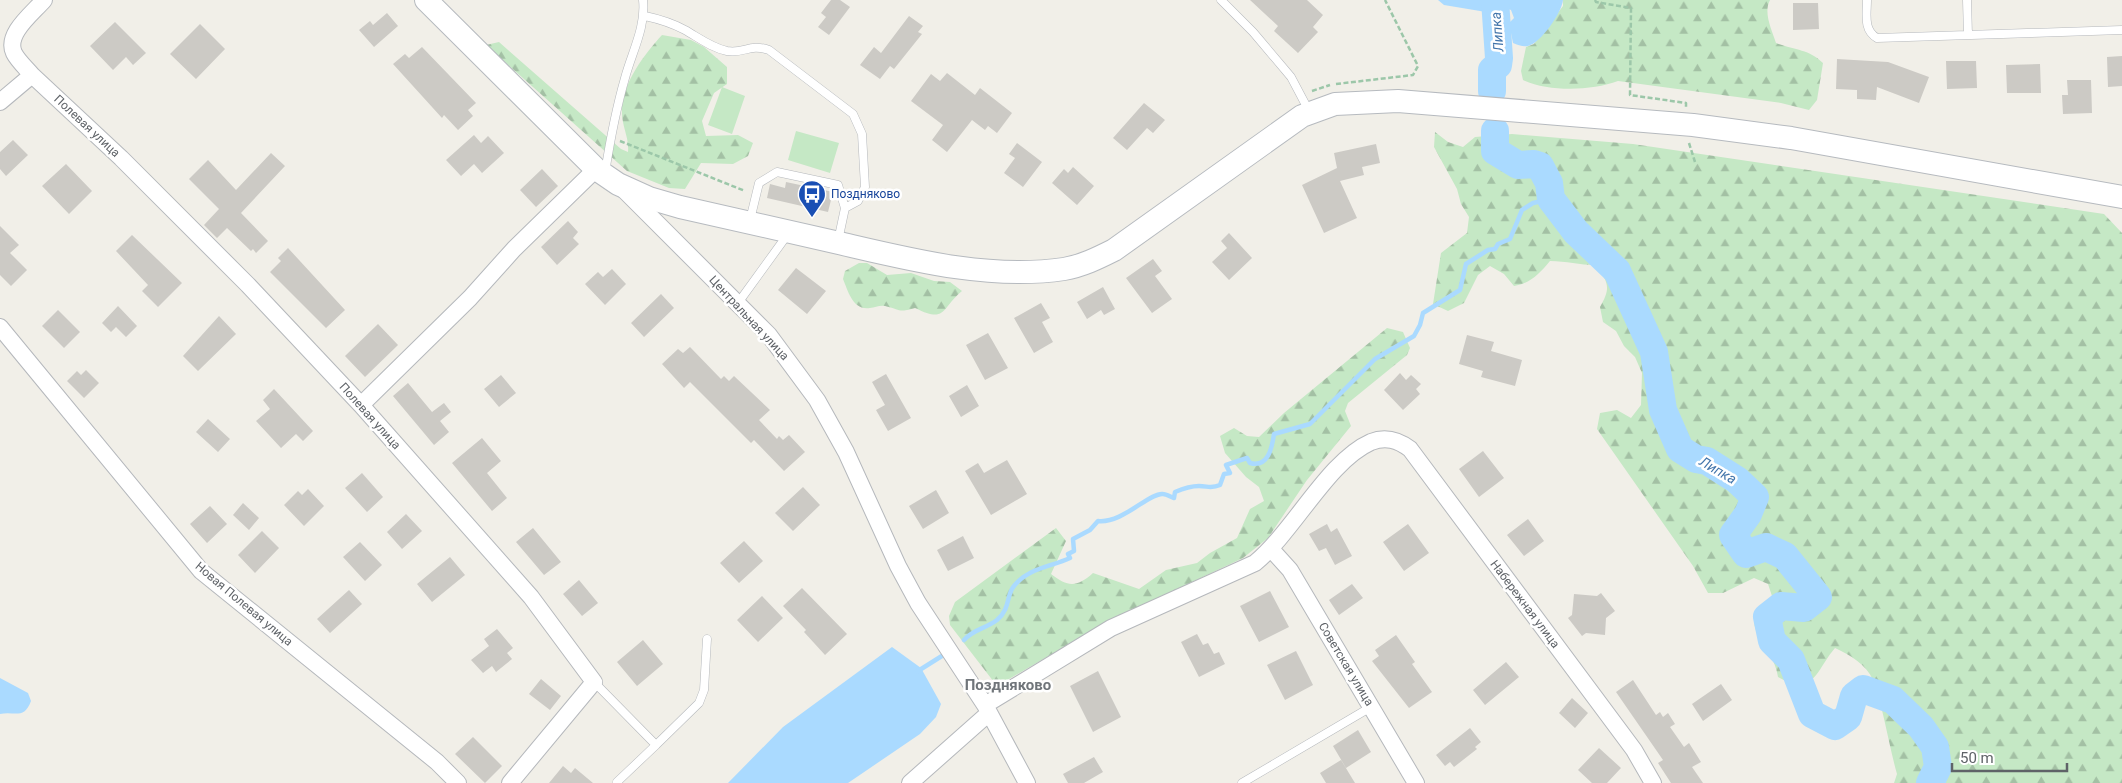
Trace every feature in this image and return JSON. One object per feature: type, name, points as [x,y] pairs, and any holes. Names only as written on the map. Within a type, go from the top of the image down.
[{"type":"street","name":"Полевая улица","points":[[44,0],[16,33],[12,42],[14,53],[32,75],[128,165],[248,285],[361,405],[531,597],[594,682]]},
{"type":"street","name":"Центральная улица","points":[[426,0],[769,335],[817,400],[846,452],[910,588],[987,709],[1027,783]]},
{"type":"street","points":[[0,102],[32,75]]},
{"type":"street","points":[[361,405],[470,298],[514,249],[606,176],[649,198],[750,223],[968,269],[1018,272],[1064,269],[1089,262],[1114,250],[1302,116],[1306,105],[1398,101],[1682,124],[1791,138],[2094,190],[2122,197]]},
{"type":"street","name":"Новая Полевая улица","points":[[0,327],[201,571],[438,762],[458,783]]},
{"type":"street","name":"Набережная улица","points":[[1271,549],[1337,468],[1372,442],[1386,439],[1398,440],[1410,449],[1634,750],[1653,783]]},
{"type":"street","points":[[910,783],[987,709],[1111,628],[1255,563],[1271,549]]},
{"type":"street","name":"Советская улица","points":[[1271,549],[1290,570],[1416,783]]},
{"type":"street","points":[[510,783],[594,682]]},
{"type":"lane","points":[[606,176],[611,137],[625,78],[644,16],[643,0]]},
{"type":"lane","points":[[1221,0],[1253,32],[1291,77],[1306,105]]},
{"type":"lane","points":[[1867,0],[1867,28],[1870,34],[1877,38],[2122,30]]},
{"type":"lane","points":[[1967,0],[1968,35]]},
{"type":"lane","points":[[644,16],[662,20],[710,45],[728,51],[743,50],[757,46],[769,50],[853,114],[862,134],[865,187],[858,201],[845,208]]},
{"type":"lane","points":[[750,223],[758,183],[777,172],[838,185],[845,208],[837,242]]},
{"type":"lane","points":[[738,303],[790,232]]},
{"type":"lane","points":[[616,782],[699,704],[704,690],[707,639]]},
{"type":"lane","points":[[594,682],[656,745]]},
{"type":"lane","points":[[1242,783],[1372,707]]},
{"type":"path","points":[[1306,105],[1321,86],[1414,75],[1418,66],[1386,0]]},
{"type":"path","points":[[1595,0],[1596,2],[1631,8],[1630,95],[1686,103],[1682,124],[1695,162]]},
{"type":"path","points":[[611,137],[756,196]]},
{"type":"green space","points":[[1563,0],[1770,0],[1767,10],[1770,27],[1776,43],[1807,52],[1823,63],[1817,100],[1809,110],[1781,103],[1618,81],[1595,87],[1570,89],[1545,87],[1523,80],[1521,71],[1526,47],[1534,44],[1563,6]]},
{"type":"green space","points":[[662,35],[691,40],[704,47],[727,67],[727,84],[714,93],[702,121],[706,136],[738,135],[753,143],[748,156],[733,164],[701,163],[685,189],[669,188],[627,171],[486,45],[499,42],[621,149],[628,152],[623,122],[623,98],[639,63]]},
{"type":"green space","points":[[722,87],[745,96],[732,134],[708,125]]},
{"type":"green space","points":[[796,131],[839,143],[830,173],[788,160]]},
{"type":"green space","points":[[1435,132],[1448,142],[1463,147],[1475,137],[1512,134],[1633,144],[2104,214],[2122,233],[2122,783],[1894,783],[1897,774],[1880,702],[1873,680],[1862,665],[1835,648],[1813,679],[1807,683],[1790,683],[1778,677],[1773,661],[1759,637],[1754,622],[1761,609],[1773,599],[1768,584],[1754,578],[1723,593],[1708,593],[1693,566],[1597,429],[1600,413],[1617,410],[1631,418],[1641,405],[1642,373],[1635,357],[1624,346],[1616,331],[1603,322],[1600,307],[1606,295],[1607,285],[1595,265],[1550,261],[1534,277],[1525,283],[1514,286],[1504,274],[1490,266],[1478,275],[1464,303],[1448,311],[1433,304],[1441,253],[1467,233],[1469,217],[1461,204],[1457,189],[1434,147]]},
{"type":"green space","points":[[859,263],[867,263],[887,275],[911,273],[934,281],[950,282],[962,291],[943,312],[938,314],[925,313],[915,308],[902,311],[883,306],[864,308],[852,299],[843,279],[845,271]]},
{"type":"green space","points":[[1387,328],[1403,332],[1410,348],[1407,355],[1348,403],[1345,411],[1351,426],[1307,480],[1268,538],[1243,558],[1105,623],[997,686],[950,625],[949,616],[955,602],[1056,528],[1066,541],[1051,574],[1062,581],[1072,584],[1082,581],[1093,573],[1139,589],[1166,570],[1197,563],[1210,553],[1237,538],[1250,509],[1264,501],[1259,487],[1246,477],[1225,453],[1220,436],[1234,428],[1247,436],[1259,437],[1284,413]]},
{"type":"water","points":[[1438,0],[1563,0],[1559,12],[1545,33],[1533,44],[1520,46],[1513,43],[1509,23],[1514,18],[1511,10],[1503,7],[1500,18],[1495,20],[1486,12],[1444,5]]},
{"type":"water","points":[[892,647],[921,668],[941,704],[936,717],[920,734],[848,783],[728,783],[783,727]]},
{"type":"water","points":[[0,678],[28,693],[31,701],[25,711],[18,714],[0,714]]},
{"type":"building","points":[[831,0],[840,0],[850,7],[829,35],[818,27],[826,17],[821,13]]},
{"type":"building","points":[[1250,0],[1307,0],[1323,15],[1313,27],[1318,32],[1298,53],[1274,31],[1278,26]]},
{"type":"building","points":[[1793,3],[1818,3],[1819,29],[1793,30]]},
{"type":"building","points":[[387,13],[398,26],[374,47],[359,30],[370,21],[373,25]]},
{"type":"building","points":[[909,16],[923,26],[918,32],[922,34],[894,69],[890,66],[880,79],[860,65],[874,47],[881,53]]},
{"type":"building","points":[[115,22],[146,53],[133,65],[126,57],[113,70],[90,46]]},
{"type":"building","points":[[200,24],[225,49],[196,79],[170,54]]},
{"type":"building","points":[[422,47],[476,103],[468,110],[473,116],[458,130],[444,115],[442,118],[393,64],[405,54],[409,58]]},
{"type":"building","points":[[2122,56],[2122,86],[2108,87],[2107,57]]},
{"type":"building","points":[[1837,59],[1888,62],[1929,77],[1919,103],[1877,87],[1876,100],[1857,99],[1857,90],[1836,89]]},
{"type":"building","points":[[1946,61],[1976,61],[1977,88],[1947,89]]},
{"type":"building","points":[[2040,64],[2041,93],[2007,93],[2006,65]]},
{"type":"building","points":[[947,73],[975,95],[980,88],[1012,113],[997,133],[988,126],[985,130],[972,120],[947,152],[932,140],[943,125],[911,101],[931,74],[940,81]]},
{"type":"building","points":[[2067,80],[2091,80],[2092,113],[2063,114],[2062,95],[2068,95]]},
{"type":"building","points":[[1144,103],[1165,120],[1153,133],[1147,128],[1127,150],[1113,138]]},
{"type":"building","points":[[474,135],[481,143],[488,136],[504,153],[482,173],[474,164],[461,176],[446,160]]},
{"type":"building","points":[[13,140],[28,155],[6,176],[0,169],[0,152]]},
{"type":"building","points":[[1017,143],[1042,162],[1023,187],[1004,173],[1015,158],[1009,154]]},
{"type":"building","points":[[1376,144],[1380,163],[1362,167],[1364,175],[1340,181],[1357,218],[1324,233],[1302,185],[1337,168],[1334,153]]},
{"type":"building","points":[[271,153],[285,166],[241,213],[268,241],[256,253],[253,249],[251,251],[227,228],[217,238],[204,225],[219,209],[189,179],[208,160],[236,190]]},
{"type":"building","points":[[66,164],[92,191],[69,214],[42,186]]},
{"type":"building","points":[[1073,167],[1094,186],[1077,205],[1052,183],[1064,169],[1068,173]]},
{"type":"building","points":[[542,169],[558,186],[536,207],[520,190]]},
{"type":"building","points":[[786,182],[833,192],[828,212],[767,198],[770,184],[785,188]]},
{"type":"building","points":[[568,221],[578,232],[573,238],[579,244],[557,265],[541,247]]},
{"type":"building","points":[[0,226],[19,245],[10,253],[27,270],[11,286],[0,275]]},
{"type":"building","points":[[1229,233],[1252,258],[1229,280],[1212,262],[1227,248],[1221,241]]},
{"type":"building","points":[[132,235],[182,283],[158,307],[142,291],[148,285],[116,251]]},
{"type":"building","points":[[288,248],[345,310],[326,328],[270,272],[281,261],[278,258]]},
{"type":"building","points":[[1153,259],[1162,271],[1155,276],[1172,299],[1152,313],[1126,278]]},
{"type":"building","points":[[796,268],[826,291],[807,314],[778,290]]},
{"type":"building","points":[[612,269],[626,284],[605,305],[585,284],[598,272],[603,277]]},
{"type":"building","points":[[1103,287],[1115,309],[1104,315],[1101,310],[1087,319],[1077,302]]},
{"type":"building","points":[[661,294],[674,308],[644,337],[631,323]]},
{"type":"building","points":[[1041,303],[1050,318],[1042,322],[1053,342],[1034,353],[1014,318]]},
{"type":"building","points":[[118,306],[137,326],[126,337],[116,327],[111,332],[102,323]]},
{"type":"building","points":[[58,310],[80,332],[64,348],[42,326]]},
{"type":"building","points":[[219,316],[236,334],[198,371],[183,356]]},
{"type":"building","points":[[378,324],[398,345],[365,377],[345,356]]},
{"type":"building","points":[[988,333],[1008,368],[985,380],[966,345]]},
{"type":"building","points":[[1467,335],[1494,342],[1491,351],[1522,360],[1515,386],[1481,377],[1483,371],[1459,364]]},
{"type":"building","points":[[690,347],[721,379],[724,376],[729,381],[734,376],[770,410],[759,420],[777,439],[779,436],[783,440],[789,435],[805,452],[784,471],[754,440],[751,443],[690,382],[684,388],[662,364],[678,349],[683,353]]},
{"type":"building","points":[[86,370],[99,383],[84,398],[67,381],[77,371],[81,375]]},
{"type":"building","points":[[1400,373],[1406,380],[1411,375],[1421,384],[1416,389],[1420,394],[1403,410],[1384,390]]},
{"type":"building","points":[[886,374],[911,418],[888,431],[876,410],[885,405],[872,382]]},
{"type":"building","points":[[501,375],[516,393],[499,407],[484,389]]},
{"type":"building","points":[[408,383],[432,412],[444,403],[451,412],[440,421],[449,432],[434,445],[393,396]]},
{"type":"building","points":[[967,385],[979,406],[961,417],[949,396]]},
{"type":"building","points":[[274,389],[313,431],[303,441],[296,434],[281,448],[256,421],[270,409],[263,400]]},
{"type":"building","points":[[208,419],[230,439],[218,452],[196,432]]},
{"type":"building","points":[[482,438],[501,461],[487,473],[507,498],[492,511],[452,463]]},
{"type":"building","points":[[1483,451],[1504,478],[1479,497],[1459,469]]},
{"type":"building","points":[[1007,460],[1027,494],[991,515],[965,471],[978,463],[984,473]]},
{"type":"building","points":[[362,473],[383,497],[367,512],[345,488]]},
{"type":"building","points":[[803,487],[820,505],[793,531],[775,513]]},
{"type":"building","points":[[308,489],[324,506],[304,526],[284,505],[298,491],[302,495]]},
{"type":"building","points":[[936,490],[949,513],[923,529],[909,506]]},
{"type":"building","points":[[243,503],[259,518],[249,530],[233,515]]},
{"type":"building","points":[[210,506],[227,524],[207,543],[190,524]]},
{"type":"building","points":[[406,514],[422,531],[402,549],[387,532]]},
{"type":"building","points":[[1528,519],[1544,541],[1524,556],[1507,535]]},
{"type":"building","points":[[1327,524],[1331,532],[1337,528],[1352,556],[1335,565],[1326,548],[1319,551],[1309,534]]},
{"type":"building","points":[[1408,524],[1429,553],[1404,571],[1383,542]]},
{"type":"building","points":[[533,528],[561,562],[544,575],[516,542]]},
{"type":"building","points":[[262,531],[279,548],[255,573],[238,555]]},
{"type":"building","points":[[963,536],[974,558],[948,571],[937,550]]},
{"type":"building","points":[[744,541],[763,561],[739,583],[720,563]]},
{"type":"building","points":[[360,542],[382,565],[365,581],[343,557]]},
{"type":"building","points":[[450,557],[465,575],[432,602],[417,584]]},
{"type":"building","points":[[579,580],[598,603],[582,616],[563,594]]},
{"type":"building","points":[[1352,584],[1363,598],[1339,615],[1329,600]]},
{"type":"building","points":[[802,588],[847,634],[825,655],[804,632],[806,630],[783,606]]},
{"type":"building","points":[[349,590],[362,604],[330,633],[317,619]]},
{"type":"building","points":[[1270,591],[1289,627],[1259,642],[1240,606]]},
{"type":"building","points":[[1601,593],[1615,611],[1606,618],[1605,635],[1586,633],[1582,636],[1568,618],[1572,615],[1574,594],[1597,596]]},
{"type":"building","points":[[762,596],[783,618],[758,642],[737,620]]},
{"type":"building","points":[[497,629],[513,648],[507,653],[512,659],[496,672],[492,666],[483,673],[471,660],[489,646],[484,639]]},
{"type":"building","points":[[1197,634],[1203,645],[1208,643],[1214,654],[1219,652],[1225,664],[1199,677],[1181,642]]},
{"type":"building","points":[[1396,635],[1415,662],[1412,664],[1432,692],[1409,708],[1372,661],[1379,656],[1375,650]]},
{"type":"building","points":[[643,640],[663,664],[637,686],[617,662]]},
{"type":"building","points":[[1296,651],[1313,685],[1285,700],[1267,665]]},
{"type":"building","points":[[1506,662],[1519,677],[1485,705],[1473,690]]},
{"type":"building","points":[[1098,671],[1121,717],[1093,732],[1070,686]]},
{"type":"building","points":[[541,679],[561,696],[550,710],[529,694]]},
{"type":"building","points":[[1633,680],[1656,715],[1660,712],[1663,717],[1668,713],[1675,724],[1670,727],[1684,747],[1689,743],[1701,762],[1692,767],[1703,783],[1671,783],[1658,763],[1663,760],[1616,692]]},
{"type":"building","points":[[1721,684],[1732,700],[1703,721],[1692,704]]},
{"type":"building","points":[[1572,698],[1588,713],[1575,728],[1559,713]]},
{"type":"building","points":[[1470,728],[1481,742],[1475,747],[1477,749],[1454,767],[1450,762],[1445,766],[1436,755]]},
{"type":"building","points":[[1358,730],[1371,752],[1346,768],[1333,746]]},
{"type":"building","points":[[473,737],[502,766],[485,783],[455,754]]},
{"type":"building","points":[[1599,748],[1621,768],[1607,783],[1592,783],[1578,770]]},
{"type":"building","points":[[1094,757],[1103,772],[1084,783],[1068,783],[1063,774]]},
{"type":"building","points":[[1341,760],[1355,783],[1326,783],[1320,773]]},
{"type":"building","points":[[563,766],[571,773],[575,768],[593,783],[549,783]]},
{"type":"waterway","name":"Липка","points":[[1492,91],[1492,70],[1498,65],[1499,58],[1495,0]]},
{"type":"waterway","name":"Липка","points":[[1495,131],[1495,151],[1518,165],[1534,164],[1540,166],[1549,183],[1551,199],[1576,232],[1617,271],[1654,352],[1663,410],[1680,449],[1696,459],[1707,461],[1737,480],[1755,497],[1748,514],[1733,535],[1746,554],[1766,547],[1785,556],[1818,597],[1804,608],[1781,606],[1767,617],[1772,641],[1791,660],[1812,714],[1835,726],[1848,717],[1854,696],[1863,689],[1893,700],[1921,727],[1935,747],[1938,767],[1930,783]]},
{"type":"waterway","points":[[964,640],[997,620],[1004,611],[1014,586],[1026,575],[1070,558],[1068,554],[1074,551],[1073,539],[1090,530],[1098,521],[1116,518],[1157,495],[1164,494],[1174,498],[1175,492],[1187,488],[1220,485],[1224,474],[1230,473],[1226,465],[1247,458],[1250,463],[1256,464],[1265,460],[1270,451],[1274,434],[1310,424],[1375,359],[1414,336],[1420,325],[1423,313],[1460,290],[1466,264],[1488,250],[1495,249],[1498,244],[1510,239],[1522,210],[1533,203],[1551,199]]},
{"type":"waterway","points":[[918,671],[945,654]]},
{"type":"place","name":"Поздняково","points":[[812,218]]},
{"type":"district","name":"Поздняково","points":[[1008,685]]}]
